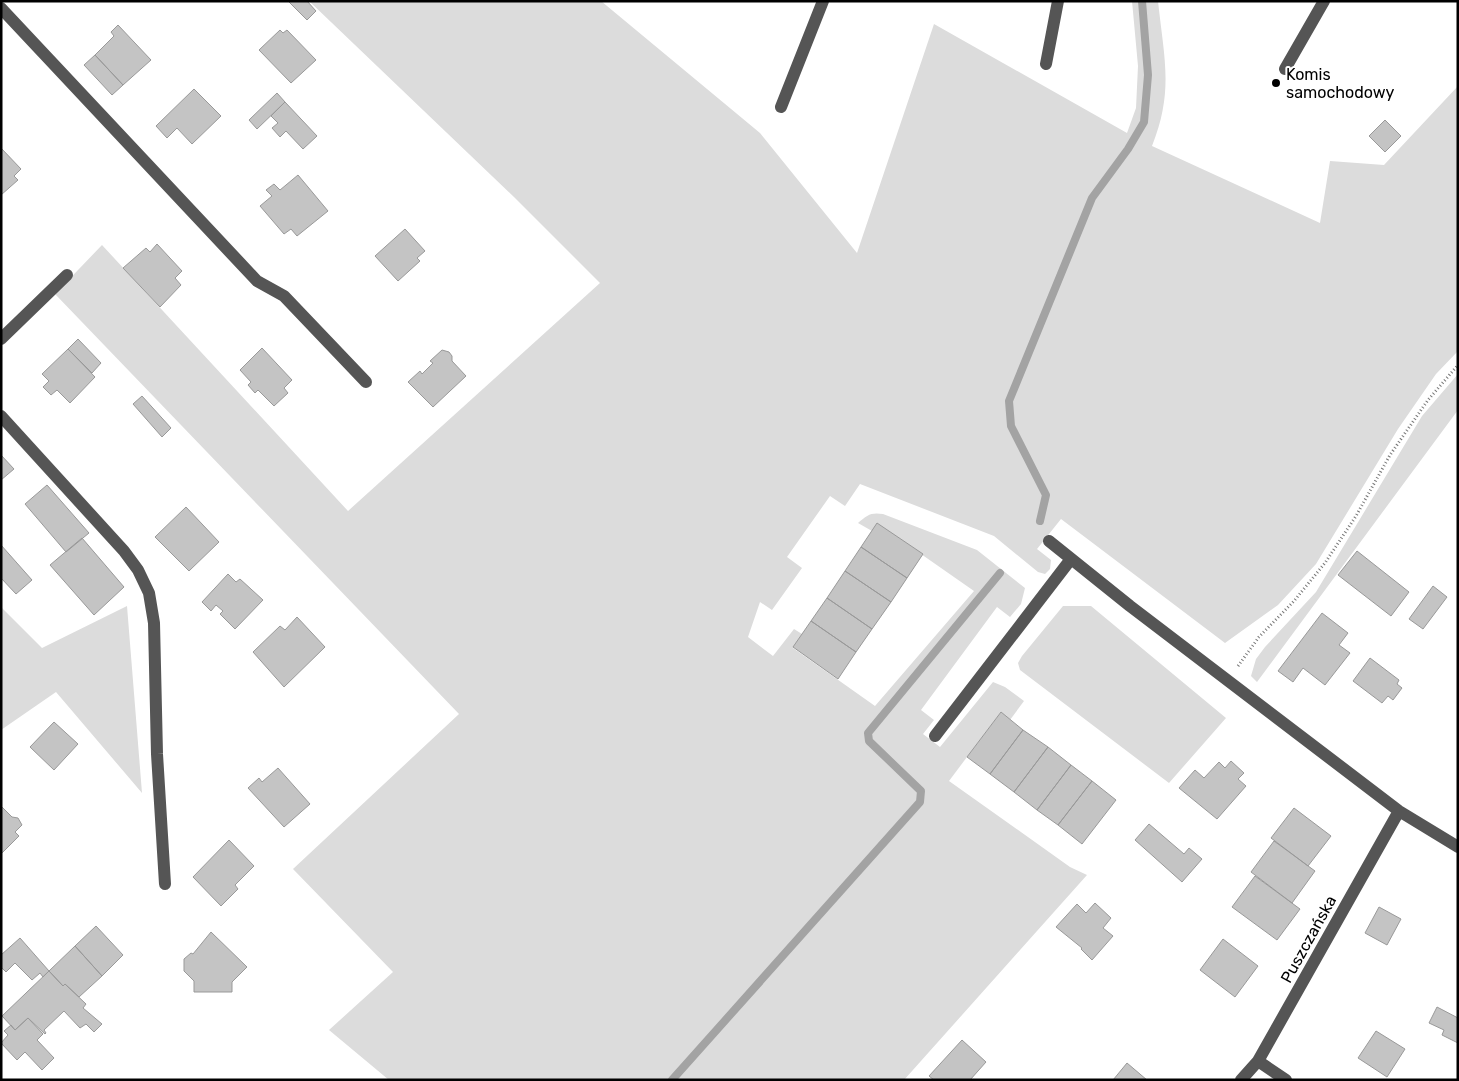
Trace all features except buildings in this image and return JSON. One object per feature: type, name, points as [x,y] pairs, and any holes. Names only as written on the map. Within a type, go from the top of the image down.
[{"type":"street","points":[[780,107],[823,1]]},
{"type":"street","points":[[1046,64],[1058,1]]},
{"type":"street","points":[[1285,69],[1324,1]]},
{"type":"street","points":[[1,8],[257,281],[284,296],[366,382]]},
{"type":"street","points":[[1,339],[67,275]]},
{"type":"street","points":[[1,416],[124,551],[138,570],[149,593],[154,623],[157,754],[165,884]]},
{"type":"street","points":[[1049,541],[1228,681],[1399,811],[1458,847]]},
{"type":"street","points":[[935,736],[1071,559]]},
{"type":"street","name":"Puszczańska","points":[[1242,1080],[1258,1061],[1399,811]]},
{"type":"street","points":[[1258,1061],[1286,1080]]},
{"type":"path","points":[[1228,681],[1259,637],[1294,601],[1325,563],[1356,516],[1390,455],[1428,400],[1458,365]]},
{"type":"shaded area","points":[[309,1],[601,1],[760,133],[857,253],[934,24],[1127,133],[1136,108],[1138,66],[1132,1],[1158,1],[1166,74],[1163,108],[1152,146],[1320,223],[1330,161],[1384,165],[1458,86],[1458,351],[1436,374],[1398,429],[1316,564],[1278,605],[1225,643],[1061,519],[1037,549],[1051,560],[1050,569],[1045,574],[1038,572],[994,536],[860,484],[845,506],[830,496],[787,557],[802,568],[772,610],[760,602],[748,637],[773,656],[794,629],[802,634],[793,648],[875,706],[974,591],[878,524],[872,531],[858,523],[864,518],[875,513],[883,514],[977,550],[1025,588],[1021,604],[1010,617],[997,607],[921,710],[934,720],[923,734],[940,747],[993,682],[1005,687],[1024,701],[1010,720],[1000,713],[949,781],[1070,867],[1087,875],[904,1080],[389,1080],[329,1030],[393,972],[293,869],[459,714],[55,294],[102,245],[348,511],[600,283],[514,197]]},
{"type":"shaded area","points":[[1458,374],[1458,410],[1257,682],[1251,676],[1256,659],[1316,592],[1422,416]]},
{"type":"shaded area","points":[[127,606],[142,793],[56,692],[1,730],[1,607],[42,648]]},
{"type":"shaded area","points":[[1063,606],[1091,606],[1226,718],[1169,783],[1020,670],[1018,663],[1022,656]]},
{"type":"waterway","points":[[1040,521],[1046,495],[1011,426],[1009,401],[1092,198],[1128,149],[1144,122],[1148,75],[1142,1]]},
{"type":"waterway","points":[[672,1080],[920,802],[921,791],[869,741],[868,733],[1000,573]]},
{"type":"place","name":"Komis samochodowy","points":[[1276,83]]}]
